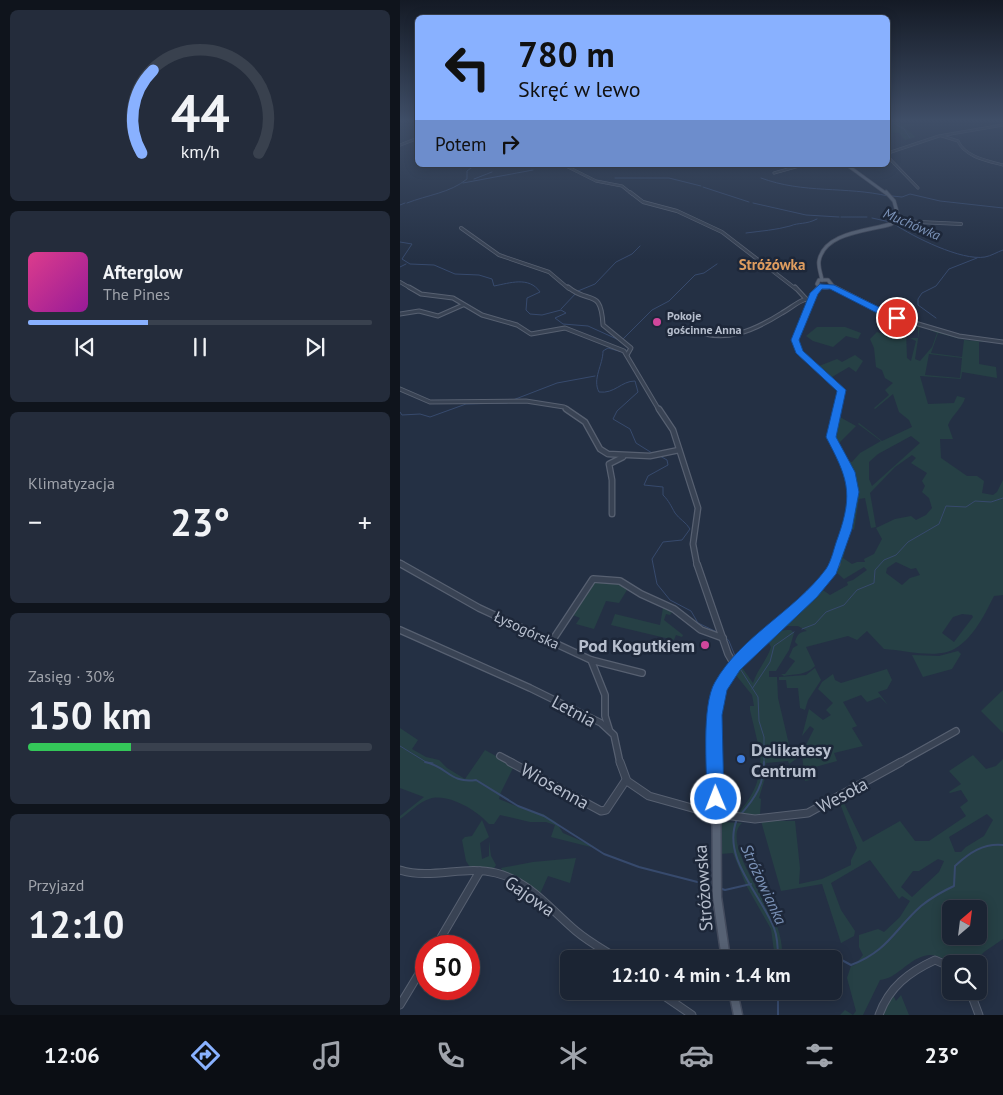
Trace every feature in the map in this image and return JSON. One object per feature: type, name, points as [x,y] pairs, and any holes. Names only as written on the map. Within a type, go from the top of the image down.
[{"type":"main road","points":[[822,280],[819,270],[820,258],[831,244],[847,235],[895,223],[898,212],[890,196],[879,186],[862,178],[850,167]]},
{"type":"main road","points":[[808,300],[820,286],[831,286],[831,282],[822,280],[817,282],[820,286]]},
{"type":"main road","name":"Stróżowska","points":[[725,950],[718,906],[716,702],[720,688],[736,665],[812,593],[832,570],[846,529],[852,502],[853,492],[849,472],[831,437],[842,390],[805,358],[796,345],[795,335],[808,300]]},
{"type":"main road","points":[[735,1000],[738,1015]]},
{"type":"street","points":[[897,166],[918,188]]},
{"type":"street","points":[[568,167],[596,181],[622,186],[643,202],[677,211],[722,232],[760,262],[791,283],[808,300]]},
{"type":"street","points":[[774,172],[794,167]]},
{"type":"street","points":[[895,223],[961,224]]},
{"type":"street","points":[[461,228],[485,243],[496,253],[549,272],[578,293],[595,299],[601,304],[603,312],[602,322],[630,348],[624,352]]},
{"type":"street","points":[[400,282],[421,294],[449,297],[486,317],[517,325],[531,334],[565,328],[624,352],[646,390],[673,430],[698,508],[693,544],[695,558],[721,634],[736,665]]},
{"type":"street","points":[[831,286],[888,315],[959,336],[1003,342]]},
{"type":"street","points":[[693,329],[712,337],[750,329],[784,312],[797,302],[808,300]]},
{"type":"street","points":[[400,314],[419,311],[438,316],[463,305]]},
{"type":"street","points":[[400,389],[430,402],[540,402],[569,408],[585,422],[600,449],[608,454],[652,456],[679,450]]},
{"type":"street","points":[[612,514],[612,480],[609,464],[624,456]]},
{"type":"street","name":"Łysogórska","points":[[400,563],[479,608],[591,660],[642,672]]},
{"type":"street","points":[[552,641],[593,579],[620,581],[641,594],[674,609],[701,630],[721,634]]},
{"type":"street","name":"Letnia","points":[[400,630],[557,700],[609,730],[620,745],[620,765],[626,780]]},
{"type":"street","points":[[591,660],[606,695],[605,716],[609,730]]},
{"type":"street","name":"Wesoła","points":[[716,816],[747,820],[808,813],[956,731]]},
{"type":"street","name":"Wiosenna","points":[[500,756],[601,811],[606,810],[626,780]]},
{"type":"street","points":[[626,780],[641,793],[716,816]]},
{"type":"street","name":"Gajowa","points":[[400,870],[411,874],[431,875],[465,870],[496,873],[521,885],[578,932],[605,950]]},
{"type":"street","points":[[442,935],[480,871]]},
{"type":"street","points":[[879,1015],[889,991],[900,980],[935,960],[942,963]]},
{"type":"street","points":[[400,1005],[415,980]]},
{"type":"street","points":[[670,1000],[692,1015]]},
{"type":"street","points":[[973,1000],[979,1015]]},
{"type":"green space","points":[[882,321],[884,324],[894,326],[894,330],[898,332],[906,331],[907,358],[911,361],[916,341],[910,338],[918,338],[918,324],[965,340],[988,342],[979,342],[979,364],[996,367],[997,378],[962,372],[961,379],[920,376],[928,404],[954,403],[957,396],[965,398],[948,425],[953,439],[940,439],[941,458],[967,476],[977,476],[984,481],[982,493],[993,495],[997,492],[1003,480],[1003,595],[994,596],[975,629],[963,643],[947,652],[924,654],[884,649],[867,631],[857,640],[848,636],[806,647],[815,666],[805,673],[784,676],[781,674],[785,674],[795,661],[789,657],[793,648],[798,645],[795,642],[797,637],[800,633],[807,631],[798,626],[782,626],[820,588],[830,595],[848,585],[847,582],[867,570],[864,567],[844,579],[836,572],[822,586],[834,572],[844,546],[846,546],[843,558],[852,564],[865,562],[864,559],[874,554],[882,539],[876,528],[895,519],[911,516],[916,520],[926,515],[932,508],[929,498],[922,492],[925,486],[922,481],[927,473],[911,463],[916,458],[912,455],[895,467],[870,493],[876,527],[871,528],[865,498],[859,499],[854,530],[851,528],[856,497],[855,485],[851,471],[835,440],[838,416],[856,426],[839,443],[848,461],[852,462],[860,453],[881,441],[859,423],[882,441],[912,427],[909,420],[899,412],[893,394],[874,408],[889,395],[885,390],[893,383],[885,378],[882,370],[876,367],[874,348],[870,339],[877,332],[889,336],[891,330],[881,327]],"holes":[[[920,326],[937,333],[932,347],[920,361],[915,359]],[[938,333],[964,340],[962,357],[931,353]],[[929,354],[962,358],[960,378],[925,375]],[[911,436],[920,443],[872,486],[869,479],[869,462],[878,454]],[[896,562],[911,569],[916,568],[920,575],[910,578],[902,585],[886,573],[887,568]],[[962,614],[972,615],[973,617],[954,642],[942,633],[953,617]]]},
{"type":"green space","points":[[817,327],[845,327],[861,333],[858,339],[846,336],[833,347],[813,341],[806,336]]},
{"type":"green space","points":[[855,355],[863,361],[856,372],[849,367],[832,377],[840,386],[808,359],[819,366],[837,359],[842,362]]},
{"type":"green space","points":[[592,583],[618,583],[627,590],[619,603],[606,601],[594,629],[576,624],[580,618],[573,615]]},
{"type":"green space","points":[[663,608],[672,612],[670,615],[666,614],[664,620],[683,635],[682,637],[676,635],[674,640],[611,625],[615,614],[660,625]]},
{"type":"green space","points":[[791,630],[794,633],[789,650],[776,671],[769,671],[769,677],[777,677],[778,698],[791,753],[800,745],[806,745],[814,729],[810,726],[802,736],[809,709],[823,720],[831,715],[826,710],[833,703],[818,689],[822,682],[833,674],[835,680],[841,683],[887,669],[892,680],[887,689],[878,692],[888,705],[880,697],[867,702],[861,695],[843,702],[857,726],[852,728],[863,746],[834,753],[837,761],[808,769],[810,780],[805,781],[802,755],[789,764],[788,761],[766,763],[765,778],[759,798],[761,799],[760,815],[737,815],[750,797],[757,782],[761,744],[758,744],[750,710],[750,706],[754,706],[752,695],[735,674],[741,666],[753,683],[771,647],[768,641],[777,631]]},
{"type":"green space","points":[[958,651],[961,654],[952,669],[923,677],[912,655],[939,656]]},
{"type":"green space","points":[[815,668],[821,680],[808,700],[805,710],[800,708],[798,688],[787,688],[786,680],[779,680],[779,677],[806,675]]},
{"type":"green space","points":[[1003,690],[1003,733],[981,711]]},
{"type":"green space","points":[[400,728],[418,740],[412,749],[426,757],[439,760],[447,768],[465,779],[485,750],[514,766],[499,799],[526,810],[543,814],[556,822],[563,833],[593,846],[551,837],[555,825],[546,822],[530,822],[500,815],[494,824],[489,824],[462,804],[444,798],[425,800],[400,819],[400,816],[424,797],[400,788]]},
{"type":"green space","points":[[973,755],[986,769],[996,766],[1003,759],[1003,939],[981,955],[942,955],[942,958],[929,955],[918,958],[886,979],[880,980],[863,1015],[853,1015],[856,1011],[847,978],[851,966],[855,965],[863,955],[859,947],[859,935],[878,929],[884,932],[900,917],[910,901],[902,896],[899,899],[870,860],[831,883],[841,910],[855,931],[854,936],[841,943],[822,884],[781,891],[761,821],[795,821],[800,868],[799,884],[822,879],[851,865],[851,860],[857,848],[839,801],[842,799],[863,842],[900,821],[915,841],[929,841],[966,816],[960,807],[968,801],[961,790],[949,792],[961,784],[949,771]],"holes":[[[987,814],[993,820],[984,836],[961,852],[955,852],[949,837]],[[938,859],[944,861],[939,872],[912,897],[901,887],[913,871],[919,871]]]},
{"type":"green space","points":[[482,820],[489,837],[480,843],[482,859],[489,856],[489,841],[491,856],[496,865],[493,870],[470,867],[466,861],[462,840],[465,837],[472,836]]},
{"type":"green space","points":[[721,822],[742,823],[737,832],[737,843],[741,856],[775,921],[782,950],[774,950],[771,929],[746,885],[733,853],[720,854]]},
{"type":"green space","points":[[576,858],[570,883],[548,876],[539,896],[504,874],[501,868],[533,862]]},
{"type":"green space","points":[[893,995],[896,1001],[901,995],[909,1015],[883,1015]]},
{"type":"green space","points":[[845,1010],[853,1015],[840,1015]]},
{"type":"waterway","points":[[407,203],[453,188],[467,179],[467,171],[472,167]]},
{"type":"waterway","points":[[463,183],[533,170]]},
{"type":"waterway","points":[[474,179],[492,172]]},
{"type":"waterway","name":"Muchówka","points":[[615,178],[669,178],[701,186]]},
{"type":"waterway","points":[[761,178],[793,186],[856,191],[888,196]]},
{"type":"waterway","name":"Muchówka","points":[[703,187],[749,202]]},
{"type":"waterway","points":[[892,196],[902,197],[910,194],[940,201],[1003,208]]},
{"type":"waterway","points":[[400,205],[405,203]]},
{"type":"waterway","name":"Muchówka","points":[[753,203],[806,215],[839,217]]},
{"type":"waterway","name":"Muchówka","points":[[841,217],[867,217]]},
{"type":"waterway","name":"Muchówka","points":[[872,218],[890,222]]},
{"type":"waterway","points":[[746,233],[817,219]]},
{"type":"waterway","name":"Muchówka","points":[[894,224],[938,247],[963,255],[985,257],[1003,250]]},
{"type":"waterway","name":"Stróżowianka","points":[[400,242],[412,244],[402,259],[410,264],[434,265],[455,274],[479,275],[492,279],[494,286],[513,282],[525,282],[536,287],[540,292],[527,298],[526,310],[530,314],[542,315],[561,310],[566,313],[555,318],[563,324],[588,326],[619,340]]},
{"type":"waterway","points":[[561,309],[578,291],[595,284],[616,262],[632,254],[640,246]]},
{"type":"waterway","points":[[936,318],[918,305],[918,299],[922,293],[936,286],[949,269],[977,258]]},
{"type":"waterway","points":[[400,267],[406,264]]},
{"type":"waterway","points":[[622,340],[652,310],[669,301],[695,275],[704,273],[717,264]]},
{"type":"waterway","name":"Stróżowianka","points":[[622,352],[608,348],[603,351],[597,377],[597,387],[599,392],[605,392],[635,381],[638,392],[617,411],[613,419],[630,429],[636,443],[652,453]]},
{"type":"waterway","points":[[513,400],[557,383],[595,376]]},
{"type":"waterway","points":[[400,412],[402,415],[420,414],[430,417],[466,404],[507,403]]},
{"type":"waterway","name":"Stróżowianka","points":[[660,456],[667,460],[668,465],[648,476],[644,485],[663,487],[663,495],[690,529],[682,540],[663,542],[652,559],[657,584],[670,600],[691,611],[698,623],[719,633]]},
{"type":"waterway","points":[[802,629],[815,624],[826,612],[844,605],[857,590],[874,583],[875,570],[884,560],[896,555],[908,542],[939,524],[946,506],[966,507],[975,501],[991,502],[1003,498]]},
{"type":"waterway","points":[[752,688],[770,662],[774,646],[794,632]]},
{"type":"waterway","name":"Stróżowianka","points":[[723,634],[729,641],[737,661]]},
{"type":"waterway","name":"Stróżowianka","points":[[739,667],[752,688]]},
{"type":"waterway","name":"Stróżowianka","points":[[741,814],[758,790],[764,770],[764,737],[759,721],[758,697],[752,688]]},
{"type":"waterway","points":[[400,746],[426,762],[433,763]]},
{"type":"waterway","points":[[425,762],[439,767],[454,777],[467,781],[476,780],[518,806],[544,816],[604,854],[639,867],[713,886]]},
{"type":"waterway","name":"Stróżowianka","points":[[737,819],[733,833],[734,848],[738,862],[750,884]]},
{"type":"waterway","points":[[842,960],[851,965],[874,953],[921,906],[954,886],[955,866],[960,861],[983,847],[1003,845]]},
{"type":"waterway","points":[[719,888],[725,890],[750,884]]},
{"type":"waterway","name":"Stróżowianka","points":[[750,884],[774,928],[778,950]]},
{"type":"waterway","name":"Stróżowianka","points":[[778,1000],[778,1015]]},
{"type":"place","name":"Pokoje gościnne Anna","points":[[657,322]]},
{"type":"place","name":"Pod Kogutkiem","points":[[705,645]]},
{"type":"place","name":"Delikatesy Centrum","points":[[741,759]]},
{"type":"district","name":"Stróżówka","points":[[772,264]]},
{"type":"route","points":[[716,799],[715,715],[720,688],[735,666],[812,593],[832,570],[836,563],[852,502],[853,492],[849,472],[831,437],[831,428],[842,390],[799,352],[795,335],[814,293],[820,286],[826,288],[831,286],[878,311],[897,318]]}]
